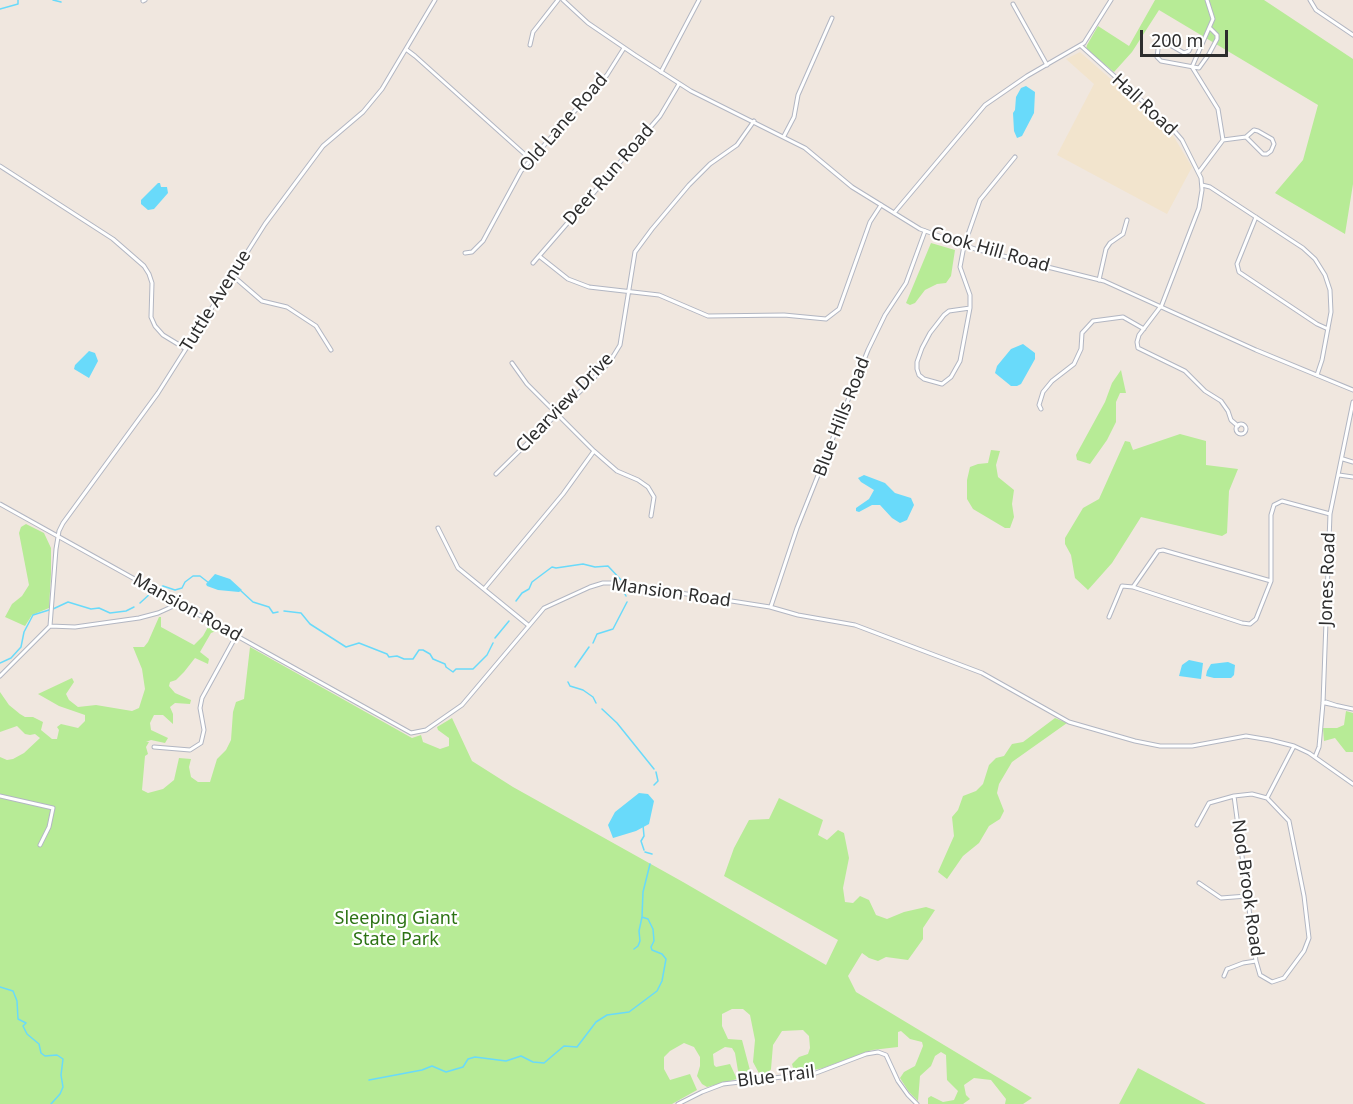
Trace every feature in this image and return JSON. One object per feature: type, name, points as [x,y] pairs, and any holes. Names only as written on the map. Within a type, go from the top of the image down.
[{"type":"street","name":"Tuttle Avenue","points":[[50,626],[58,537],[63,523],[136,424],[265,224],[319,150],[368,108],[407,50],[435,0]]},
{"type":"street","points":[[530,45],[533,32],[558,0]]},
{"type":"street","name":"Cook Hill Road","points":[[563,0],[588,23],[679,84],[784,136],[809,151],[845,182],[925,231],[964,246],[1100,280],[1263,353],[1353,390]]},
{"type":"street","points":[[661,72],[699,0]]},
{"type":"street","points":[[894,213],[988,102],[1081,46],[1094,32],[1111,0]]},
{"type":"street","points":[[1192,67],[1213,19],[1207,0]]},
{"type":"street","points":[[1310,0],[1316,10],[1353,35]]},
{"type":"street","points":[[1013,4],[1047,65]]},
{"type":"street","points":[[784,136],[794,117],[798,95],[831,18]]},
{"type":"street","points":[[1203,40],[1194,40],[1189,51],[1184,53],[1163,40],[1159,42],[1157,57],[1161,61],[1184,63],[1199,68],[1217,39],[1217,35],[1210,28]]},
{"type":"street","name":"Hall Road","points":[[1081,46],[1170,126],[1182,140],[1199,172],[1202,185],[1199,208],[1161,307],[1144,329]]},
{"type":"street","name":"Old Lane Road","points":[[465,253],[475,250],[483,241],[512,184],[530,159],[607,75],[624,48]]},
{"type":"street","points":[[407,50],[530,159]]},
{"type":"street","points":[[1192,67],[1218,109],[1223,140]]},
{"type":"street","name":"Deer Run Road","points":[[533,263],[660,116],[679,84]]},
{"type":"street","name":"Clearview Drive","points":[[496,474],[609,363],[620,345],[635,252],[652,229],[710,164],[737,145],[754,121]]},
{"type":"street","points":[[1199,172],[1223,140],[1246,137],[1254,130],[1272,139],[1274,144],[1271,152],[1263,154],[1246,137]]},
{"type":"street","points":[[970,308],[949,310],[930,333],[917,362],[917,369],[924,379],[942,384],[951,377],[960,361],[970,308],[970,296],[960,267],[964,246],[980,200],[1015,157]]},
{"type":"street","points":[[0,166],[113,239],[144,266],[152,283],[151,317],[155,326],[163,335],[186,349]]},
{"type":"street","points":[[1202,185],[1210,187],[1303,248],[1325,275],[1331,297],[1332,312],[1317,375]]},
{"type":"street","points":[[539,256],[568,279],[589,287],[659,295],[708,316],[784,315],[826,319],[839,309],[870,222],[881,205]]},
{"type":"street","points":[[1256,217],[1237,264],[1239,272],[1328,330]]},
{"type":"street","points":[[1100,280],[1106,249],[1110,243],[1123,234],[1127,220]]},
{"type":"street","name":"Blue Hills Road","points":[[770,607],[797,528],[868,350],[885,315],[906,283],[925,231]]},
{"type":"street","points":[[233,276],[262,301],[287,307],[316,326],[324,335],[331,350]]},
{"type":"street","points":[[1041,409],[1039,405],[1043,392],[1052,381],[1074,364],[1081,349],[1082,333],[1093,321],[1123,317],[1144,329],[1137,342],[1138,348],[1185,371],[1205,391],[1221,401],[1231,420],[1238,426]]},
{"type":"street","points":[[512,363],[527,384],[594,452],[617,471],[648,487],[654,497],[651,516]]},
{"type":"street","name":"Jones Road","points":[[1315,757],[1319,747],[1324,703],[1330,514],[1353,402]]},
{"type":"street","points":[[484,589],[563,494],[594,452]]},
{"type":"street","points":[[1343,458],[1353,462]]},
{"type":"street","points":[[1339,475],[1353,477]]},
{"type":"street","points":[[1109,617],[1122,586],[1133,587],[1250,624],[1256,619],[1271,581],[1271,515],[1274,505],[1282,501],[1330,514]]},
{"type":"street","name":"Mansion Road","points":[[0,504],[407,732],[416,733],[431,728],[462,705],[528,625],[549,605],[590,587],[608,582],[770,607],[873,631],[987,676],[1065,720],[1144,744],[1184,747],[1250,736],[1294,746],[1315,757],[1353,784]]},
{"type":"street","points":[[438,528],[458,568],[528,625]]},
{"type":"street","points":[[1133,587],[1158,551],[1163,550],[1271,581]]},
{"type":"street","points":[[0,676],[50,626],[75,627],[140,618],[158,614],[178,604]]},
{"type":"street","points":[[154,747],[190,750],[201,743],[204,730],[200,708],[202,698],[236,636]]},
{"type":"street","points":[[1324,703],[1353,710]]},
{"type":"street","points":[[1267,798],[1294,746]]},
{"type":"street","name":"Nod Brook Road","points":[[1197,825],[1209,803],[1234,796],[1252,794],[1267,798],[1289,821],[1304,896],[1309,938],[1304,951],[1284,978],[1272,982],[1260,975],[1256,961],[1234,796]]},
{"type":"street","points":[[0,796],[53,808],[49,827],[40,844]]},
{"type":"street","points":[[1199,883],[1221,898],[1247,896]]},
{"type":"street","points":[[1224,975],[1230,968],[1256,961]]},
{"type":"street","name":"Blue Trail","points":[[678,1104],[723,1084],[816,1073],[875,1052],[886,1055],[898,1081],[918,1104]]},
{"type":"shaded area","points":[[1080,52],[1171,132],[1192,167],[1167,214],[1057,155],[1094,84],[1066,59]]},
{"type":"green space","points":[[1155,0],[1264,0],[1353,59],[1353,184],[1345,234],[1275,193],[1303,160],[1318,105],[1159,10],[1132,52],[1114,72],[1086,49],[1098,26],[1129,46]]},
{"type":"green space","points":[[931,243],[955,250],[951,276],[946,283],[937,284],[925,290],[915,303],[910,305],[906,303]]},
{"type":"green space","points":[[1121,370],[1126,393],[1120,393],[1116,402],[1116,422],[1107,440],[1090,464],[1077,460],[1076,455],[1105,402],[1112,383]]},
{"type":"green space","points":[[1180,434],[1206,441],[1206,465],[1238,469],[1229,491],[1227,533],[1222,536],[1141,517],[1112,563],[1088,590],[1075,578],[1065,538],[1083,508],[1099,499],[1125,441],[1130,442],[1133,450]]},
{"type":"green space","points":[[991,450],[1000,451],[996,465],[998,477],[1014,490],[1012,504],[1014,517],[1010,528],[1005,528],[973,509],[967,499],[970,467],[988,463]]},
{"type":"green space","points":[[26,524],[44,533],[51,548],[51,574],[49,608],[32,615],[25,626],[5,617],[12,604],[22,596],[29,585],[19,533],[21,527]]},
{"type":"green space","name":"Sleeping Giant State Park","points":[[161,617],[161,627],[194,645],[208,627],[199,617],[231,636],[231,639],[216,631],[211,633],[200,652],[209,659],[208,664],[195,658],[176,680],[170,682],[169,686],[175,693],[191,700],[190,704],[175,703],[170,707],[173,724],[163,715],[154,715],[150,723],[151,730],[168,738],[165,743],[151,740],[146,742],[149,742],[146,747],[148,754],[145,756],[142,790],[148,793],[163,789],[174,780],[179,758],[191,759],[189,767],[191,777],[198,782],[210,782],[217,759],[226,750],[231,740],[236,702],[244,699],[250,647],[412,738],[421,735],[423,742],[440,749],[449,746],[449,738],[437,727],[452,718],[472,761],[513,787],[826,965],[838,940],[724,876],[734,848],[749,820],[769,819],[779,798],[823,820],[818,835],[827,840],[838,830],[844,833],[849,858],[843,888],[845,902],[853,903],[860,896],[869,900],[876,915],[887,919],[926,907],[935,910],[923,928],[923,939],[908,960],[886,957],[878,961],[862,953],[848,976],[856,992],[1032,1098],[1023,1104],[1005,1104],[1006,1099],[991,1080],[974,1078],[964,1085],[966,1095],[970,1099],[963,1104],[928,1104],[928,1098],[931,1096],[943,1102],[954,1100],[958,1091],[947,1080],[946,1055],[941,1052],[935,1056],[931,1066],[920,1076],[918,1101],[900,1078],[904,1072],[915,1066],[923,1046],[922,1042],[910,1039],[901,1031],[898,1032],[898,1047],[872,1050],[823,1068],[795,1074],[792,1064],[799,1057],[808,1054],[809,1036],[803,1030],[782,1031],[773,1045],[771,1069],[767,1077],[761,1077],[753,1062],[755,1040],[750,1015],[743,1009],[732,1009],[722,1014],[722,1026],[728,1039],[742,1040],[751,1074],[741,1076],[735,1053],[732,1048],[725,1047],[713,1054],[714,1065],[716,1067],[730,1064],[737,1079],[707,1087],[697,1076],[700,1057],[694,1047],[684,1043],[664,1057],[664,1069],[670,1080],[690,1074],[697,1090],[672,1104],[0,1104],[0,757],[7,760],[13,759],[24,753],[40,738],[35,734],[25,734],[17,726],[0,732],[0,692],[9,705],[20,714],[43,722],[41,730],[52,739],[57,739],[59,730],[57,727],[61,724],[78,728],[85,721],[85,715],[59,706],[38,694],[72,678],[74,682],[66,694],[69,700],[78,707],[96,705],[132,711],[139,708],[145,689],[142,669],[133,647],[144,647]]},
{"type":"green space","points":[[1346,711],[1353,713],[1353,752],[1346,752],[1335,738],[1324,741],[1323,728],[1337,728],[1344,725]]},
{"type":"green space","points":[[1055,718],[1067,723],[1012,762],[999,784],[997,793],[1004,811],[1000,819],[989,826],[979,843],[963,856],[947,879],[938,872],[954,836],[952,817],[958,810],[963,796],[976,791],[983,784],[989,765],[996,758],[1004,756],[1012,744],[1023,742]]},
{"type":"green space","points":[[1138,1068],[1206,1104],[1119,1104]]},
{"type":"water","points":[[1026,86],[1035,92],[1034,113],[1022,136],[1017,138],[1014,131],[1013,113],[1016,97],[1021,88]]},
{"type":"water","points":[[158,183],[161,187],[167,187],[168,193],[154,209],[148,210],[141,204],[141,200]]},
{"type":"water","points":[[1023,344],[1035,353],[1035,359],[1021,384],[1011,386],[995,373],[997,366],[1011,349]]},
{"type":"water","points":[[89,351],[95,353],[98,361],[89,378],[74,369]]},
{"type":"water","points":[[864,475],[885,483],[895,493],[911,498],[914,505],[907,520],[900,523],[880,505],[872,505],[859,512],[856,511],[856,508],[869,499],[874,490],[858,478]]},
{"type":"water","points":[[215,574],[230,579],[242,590],[239,592],[218,590],[207,586],[206,584]]},
{"type":"water","points":[[1189,660],[1203,663],[1201,679],[1179,676],[1182,665]]},
{"type":"water","points":[[1228,662],[1235,665],[1234,675],[1231,678],[1206,676],[1211,664]]},
{"type":"water","points":[[639,793],[648,794],[654,801],[649,824],[636,831],[613,838],[608,825],[615,812]]},
{"type":"waterway","points":[[0,9],[18,4],[18,0]]},
{"type":"waterway","points":[[53,0],[61,2]]},
{"type":"waterway","points":[[516,601],[522,593],[529,589],[532,582],[552,567],[583,564],[595,567],[608,566],[622,581]]},
{"type":"waterway","points":[[154,587],[158,589],[163,586],[175,590],[182,588],[185,582],[193,576],[200,576],[209,583]]},
{"type":"waterway","points":[[621,587],[626,596]]},
{"type":"waterway","points":[[240,590],[253,602],[269,607],[273,613],[278,612]]},
{"type":"waterway","points":[[140,603],[151,593]]},
{"type":"waterway","points":[[53,609],[68,602],[91,609],[99,608],[110,613],[126,611],[134,607]]},
{"type":"waterway","points":[[593,643],[597,634],[613,629],[627,602]]},
{"type":"waterway","points":[[0,663],[11,658],[21,647],[24,632],[33,615],[49,610]]},
{"type":"waterway","points":[[284,611],[301,613],[310,624],[346,647],[359,643],[387,654],[389,657],[397,656],[404,659],[413,659],[419,650],[423,650],[453,672],[456,669],[473,669],[487,655],[493,643]]},
{"type":"waterway","points":[[495,638],[509,621]]},
{"type":"waterway","points":[[575,667],[589,647]]},
{"type":"waterway","points":[[568,682],[570,686],[583,690],[593,697],[596,703]]},
{"type":"waterway","points":[[602,709],[617,723],[654,769]]},
{"type":"waterway","points":[[654,785],[658,781],[656,772]]},
{"type":"waterway","points":[[643,825],[644,836],[641,841],[644,850]]},
{"type":"waterway","points":[[645,852],[652,854]]},
{"type":"waterway","points":[[634,949],[640,941],[643,892],[650,864]]},
{"type":"waterway","points":[[369,1080],[432,1066],[446,1072],[463,1067],[468,1059],[475,1057],[506,1061],[521,1056],[533,1062],[544,1063],[564,1046],[577,1047],[596,1022],[607,1015],[629,1012],[657,991],[662,981],[666,959],[662,954],[652,950],[653,929],[648,919],[642,917]]},
{"type":"waterway","points":[[0,987],[13,991],[17,1001],[18,1019],[26,1023],[23,1026],[27,1034],[39,1044],[41,1053],[45,1056],[57,1055],[63,1059],[61,1075],[63,1087],[51,1104]]}]
